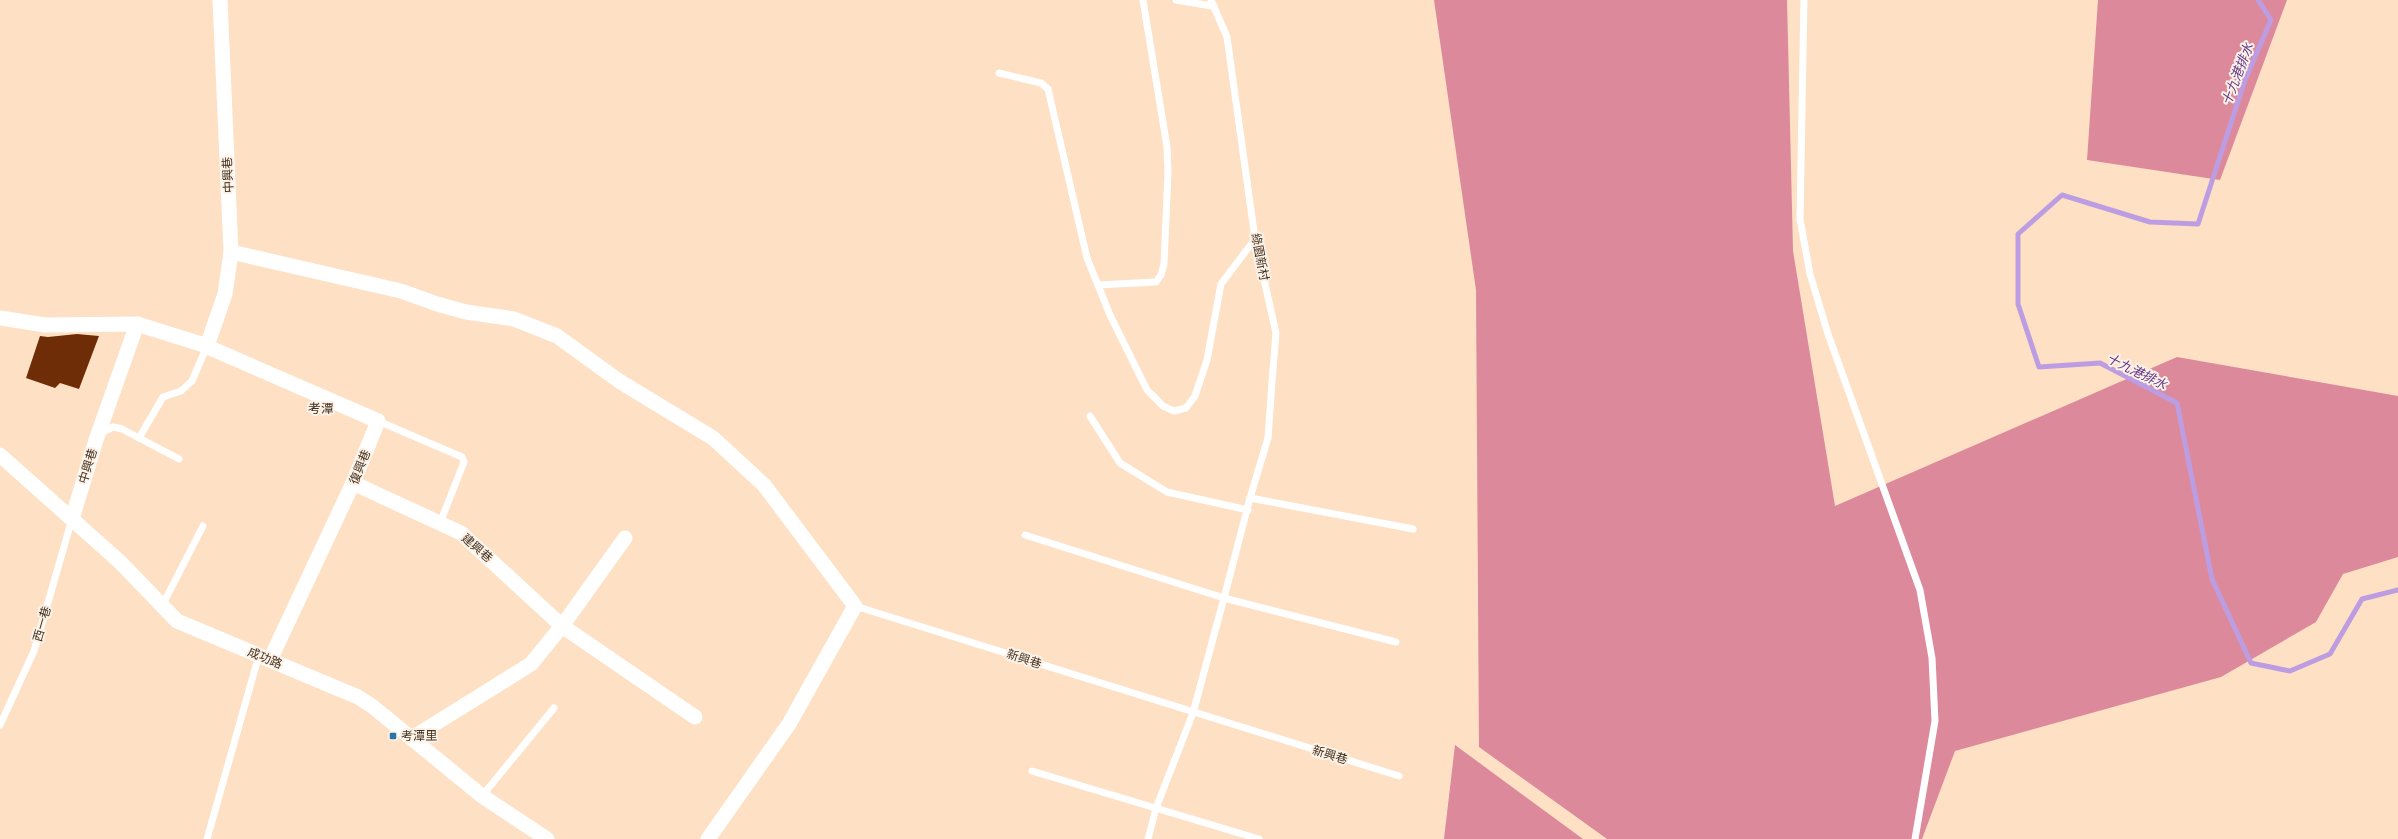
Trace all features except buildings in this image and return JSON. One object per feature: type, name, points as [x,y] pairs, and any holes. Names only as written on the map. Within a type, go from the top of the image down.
[{"type":"street","name":"中興巷","points":[[207,346],[225,294],[231,252],[220,0]]},
{"type":"street","points":[[231,252],[401,291],[437,304],[466,312],[514,319],[556,336],[619,381],[719,444],[764,485],[855,606],[790,724],[708,839]]},
{"type":"street","points":[[0,318],[45,325],[137,324],[207,346],[378,420]]},
{"type":"street","name":"中興巷","points":[[72,519],[96,440],[137,324]]},
{"type":"street","name":"復興巷","points":[[264,657],[353,483],[378,420]]},
{"type":"street","name":"成功路","points":[[0,455],[120,562],[177,621],[358,697],[412,738],[482,796],[547,839]]},
{"type":"street","name":"建興巷","points":[[353,483],[440,523],[469,539],[562,626],[695,717]]},
{"type":"street","points":[[412,738],[531,664],[562,626],[625,538]]},
{"type":"lane","points":[[1098,285],[1156,282],[1161,275],[1164,264],[1168,173],[1167,147],[1143,0]]},
{"type":"lane","name":"綠園新村","points":[[1176,0],[1211,3],[1227,37],[1256,239],[1276,333],[1268,438],[1250,498],[1224,598]]},
{"type":"lane","points":[[1804,0],[1800,219],[1810,274],[1828,334],[1920,590],[1932,658],[1935,721],[1915,839]]},
{"type":"lane","points":[[999,72],[1041,83],[1048,89],[1088,258],[1110,315],[1147,390],[1163,406],[1174,411],[1186,408],[1195,396],[1207,360],[1221,284],[1256,239]]},
{"type":"lane","points":[[139,438],[163,397],[181,391],[192,382],[207,346]]},
{"type":"lane","points":[[1090,416],[1120,463],[1167,492],[1248,510]]},
{"type":"lane","points":[[378,420],[462,457],[464,462],[440,523]]},
{"type":"lane","points":[[96,440],[101,434],[113,427],[139,438],[179,459]]},
{"type":"lane","points":[[1250,498],[1413,529]]},
{"type":"lane","name":"西一巷","points":[[0,725],[34,651],[72,519]]},
{"type":"lane","points":[[162,606],[203,526]]},
{"type":"lane","points":[[1025,535],[1224,598],[1396,642]]},
{"type":"lane","points":[[1148,839],[1156,808],[1193,713],[1224,598]]},
{"type":"lane","name":"新興巷","points":[[855,606],[1193,713],[1399,776]]},
{"type":"lane","points":[[208,839],[264,657]]},
{"type":"lane","points":[[482,796],[554,708]]},
{"type":"lane","points":[[1032,771],[1259,839]]},
{"type":"shaded area","points":[[1434,0],[1787,0],[1793,251],[1835,506],[2177,357],[2398,396],[2398,557],[2343,574],[2316,622],[2221,677],[1955,751],[1922,839],[1607,839],[1479,747],[1476,290]]},
{"type":"shaded area","points":[[2098,0],[2287,0],[2220,180],[2087,160]]},
{"type":"shaded area","points":[[1455,745],[1583,839],[1444,839]]},
{"type":"waterway","name":"十九港排水","points":[[2258,0],[2271,20],[2245,80],[2198,224],[2150,222],[2062,195],[2018,234],[2018,304],[2039,367],[2100,363],[2177,403],[2212,579],[2251,663],[2290,671],[2330,654],[2362,599],[2398,590]]},
{"type":"place","name":"考潭里","points":[[393,736]]},
{"type":"district","name":"考潭","points":[[321,408]]}]
